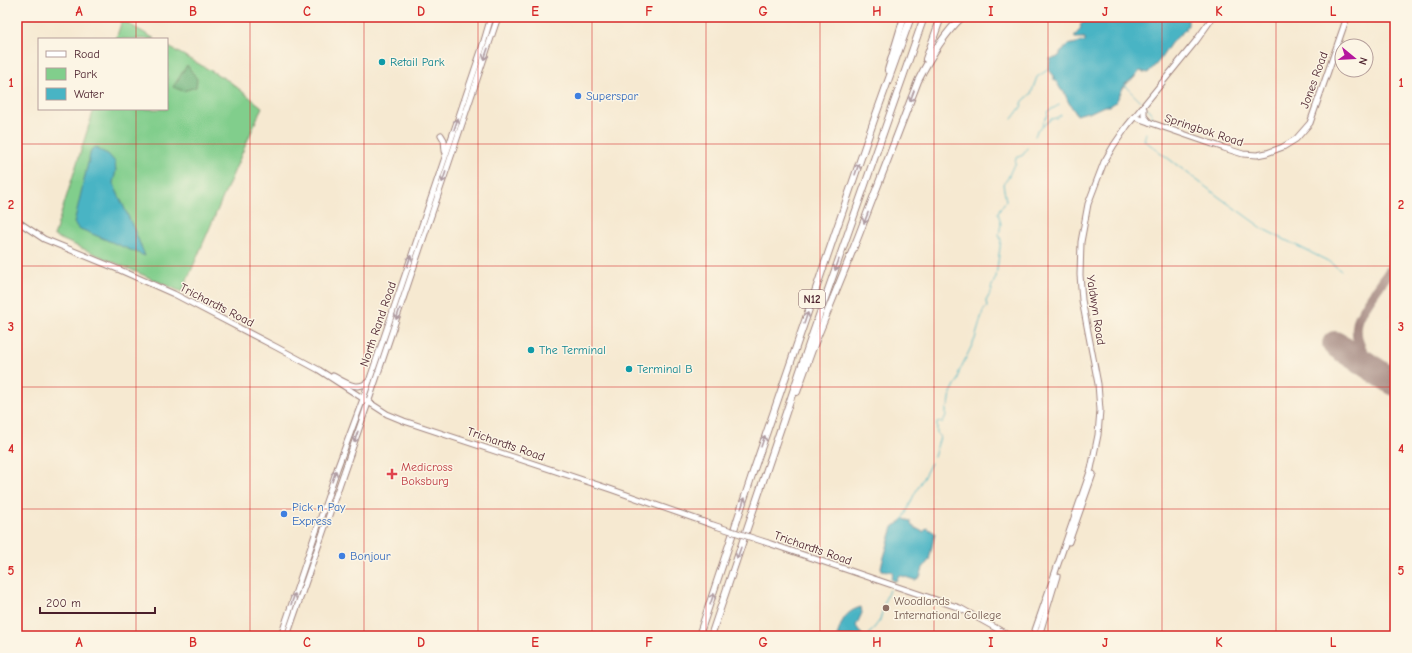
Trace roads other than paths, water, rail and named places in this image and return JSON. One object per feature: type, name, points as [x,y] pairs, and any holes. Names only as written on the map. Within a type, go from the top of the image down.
[{"type":"highway","points":[[874,120],[904,17]]},
{"type":"highway","name":"N12","points":[[699,636],[751,478],[911,17]]},
{"type":"highway","name":"N12","points":[[711,636],[809,344],[924,17]]},
{"type":"highway","points":[[751,517],[812,350],[861,230],[918,81],[940,17]]},
{"type":"highway","points":[[918,81],[941,41],[962,17]]},
{"type":"main road","name":"North Rand Road","points":[[281,636],[337,469],[363,399],[481,51],[491,17]]},
{"type":"main road","name":"North Rand Road","points":[[287,636],[368,403],[498,17]]},
{"type":"main road","name":"Yaldwyn Road","points":[[1039,636],[1063,556],[1090,483],[1097,457],[1100,435],[1102,399],[1101,384],[1083,287],[1082,260],[1086,223],[1094,192],[1108,160],[1136,117],[1198,42],[1215,17]]},
{"type":"main road","name":"Yaldwyn Road","points":[[1033,636],[1091,469],[1098,435],[1100,410],[1098,384],[1083,305],[1080,275],[1081,242],[1090,198],[1104,162],[1114,145],[1215,17]]},
{"type":"main road","name":"Jones Road","points":[[1290,143],[1301,134],[1310,123],[1347,17]]},
{"type":"main road","points":[[1144,108],[1145,118],[1152,123]]},
{"type":"main road","name":"Springbok Road","points":[[1136,117],[1243,154],[1267,154],[1290,143]]},
{"type":"main road","points":[[441,135],[444,140],[446,154]]},
{"type":"main road","name":"Trichardts Road","points":[[17,221],[44,239],[174,294],[319,370],[387,414],[960,608],[1011,636]]},
{"type":"main road","points":[[415,244],[421,244]]},
{"type":"main road","points":[[319,370],[358,387],[364,386],[369,381]]},
{"type":"main road","points":[[1030,636],[1035,630]]},
{"type":"water","points":[[1086,17],[1191,17],[1188,19],[1188,25],[1185,30],[1171,43],[1159,61],[1148,73],[1140,71],[1133,79],[1125,84],[1116,102],[1110,106],[1104,106],[1089,113],[1087,112],[1077,115],[1049,70],[1050,59],[1056,58],[1060,55],[1060,52],[1068,45],[1085,41],[1085,38],[1075,38],[1074,36],[1078,32],[1081,27],[1080,25],[1084,22]]},
{"type":"water","points":[[95,147],[108,154],[115,162],[116,171],[113,183],[145,256],[78,228],[74,223],[91,150]]},
{"type":"water","points":[[904,519],[910,521],[912,526],[923,532],[927,528],[935,533],[929,560],[923,568],[920,577],[915,580],[899,575],[896,581],[891,579],[893,572],[882,570],[881,567],[893,527]]},
{"type":"water","points":[[861,607],[862,613],[856,626],[863,636],[837,636],[842,622],[847,614]]},
{"type":"waterway","points":[[1012,119],[1021,107],[1023,101],[1031,94],[1037,77],[1049,69]]},
{"type":"waterway","points":[[1124,85],[1140,101]]},
{"type":"waterway","points":[[1035,136],[1037,131],[1042,127],[1043,122],[1048,115],[1047,112],[1059,105]]},
{"type":"waterway","points":[[1146,107],[1152,114],[1152,118]]},
{"type":"waterway","points":[[1042,127],[1051,119],[1061,115]]},
{"type":"waterway","points":[[1146,133],[1144,140],[1265,230],[1332,263],[1341,271]]},
{"type":"waterway","points":[[934,457],[940,437],[937,434],[937,423],[942,423],[946,416],[946,408],[949,405],[951,393],[958,381],[959,372],[975,339],[983,311],[987,307],[986,301],[992,290],[991,288],[996,277],[1001,240],[999,235],[1001,224],[998,213],[1006,201],[1003,184],[1015,165],[1016,158],[1023,155],[1027,148]]},
{"type":"waterway","points":[[903,520],[931,463]]},
{"type":"waterway","points":[[892,582],[893,578]]},
{"type":"waterway","points":[[868,636],[880,620],[889,590]]},
{"type":"place","name":"Retail Park","points":[[382,62]]},
{"type":"place","name":"Superspar","points":[[578,96]]},
{"type":"place","name":"The Terminal","points":[[531,350]]},
{"type":"place","name":"Terminal B","points":[[629,369]]},
{"type":"place","name":"Medicross Boksburg","points":[[392,474]]},
{"type":"place","name":"Pick n Pay Express","points":[[284,514]]},
{"type":"place","name":"Bonjour","points":[[342,556]]},
{"type":"place","name":"Woodlands International College","points":[[886,608]]}]
